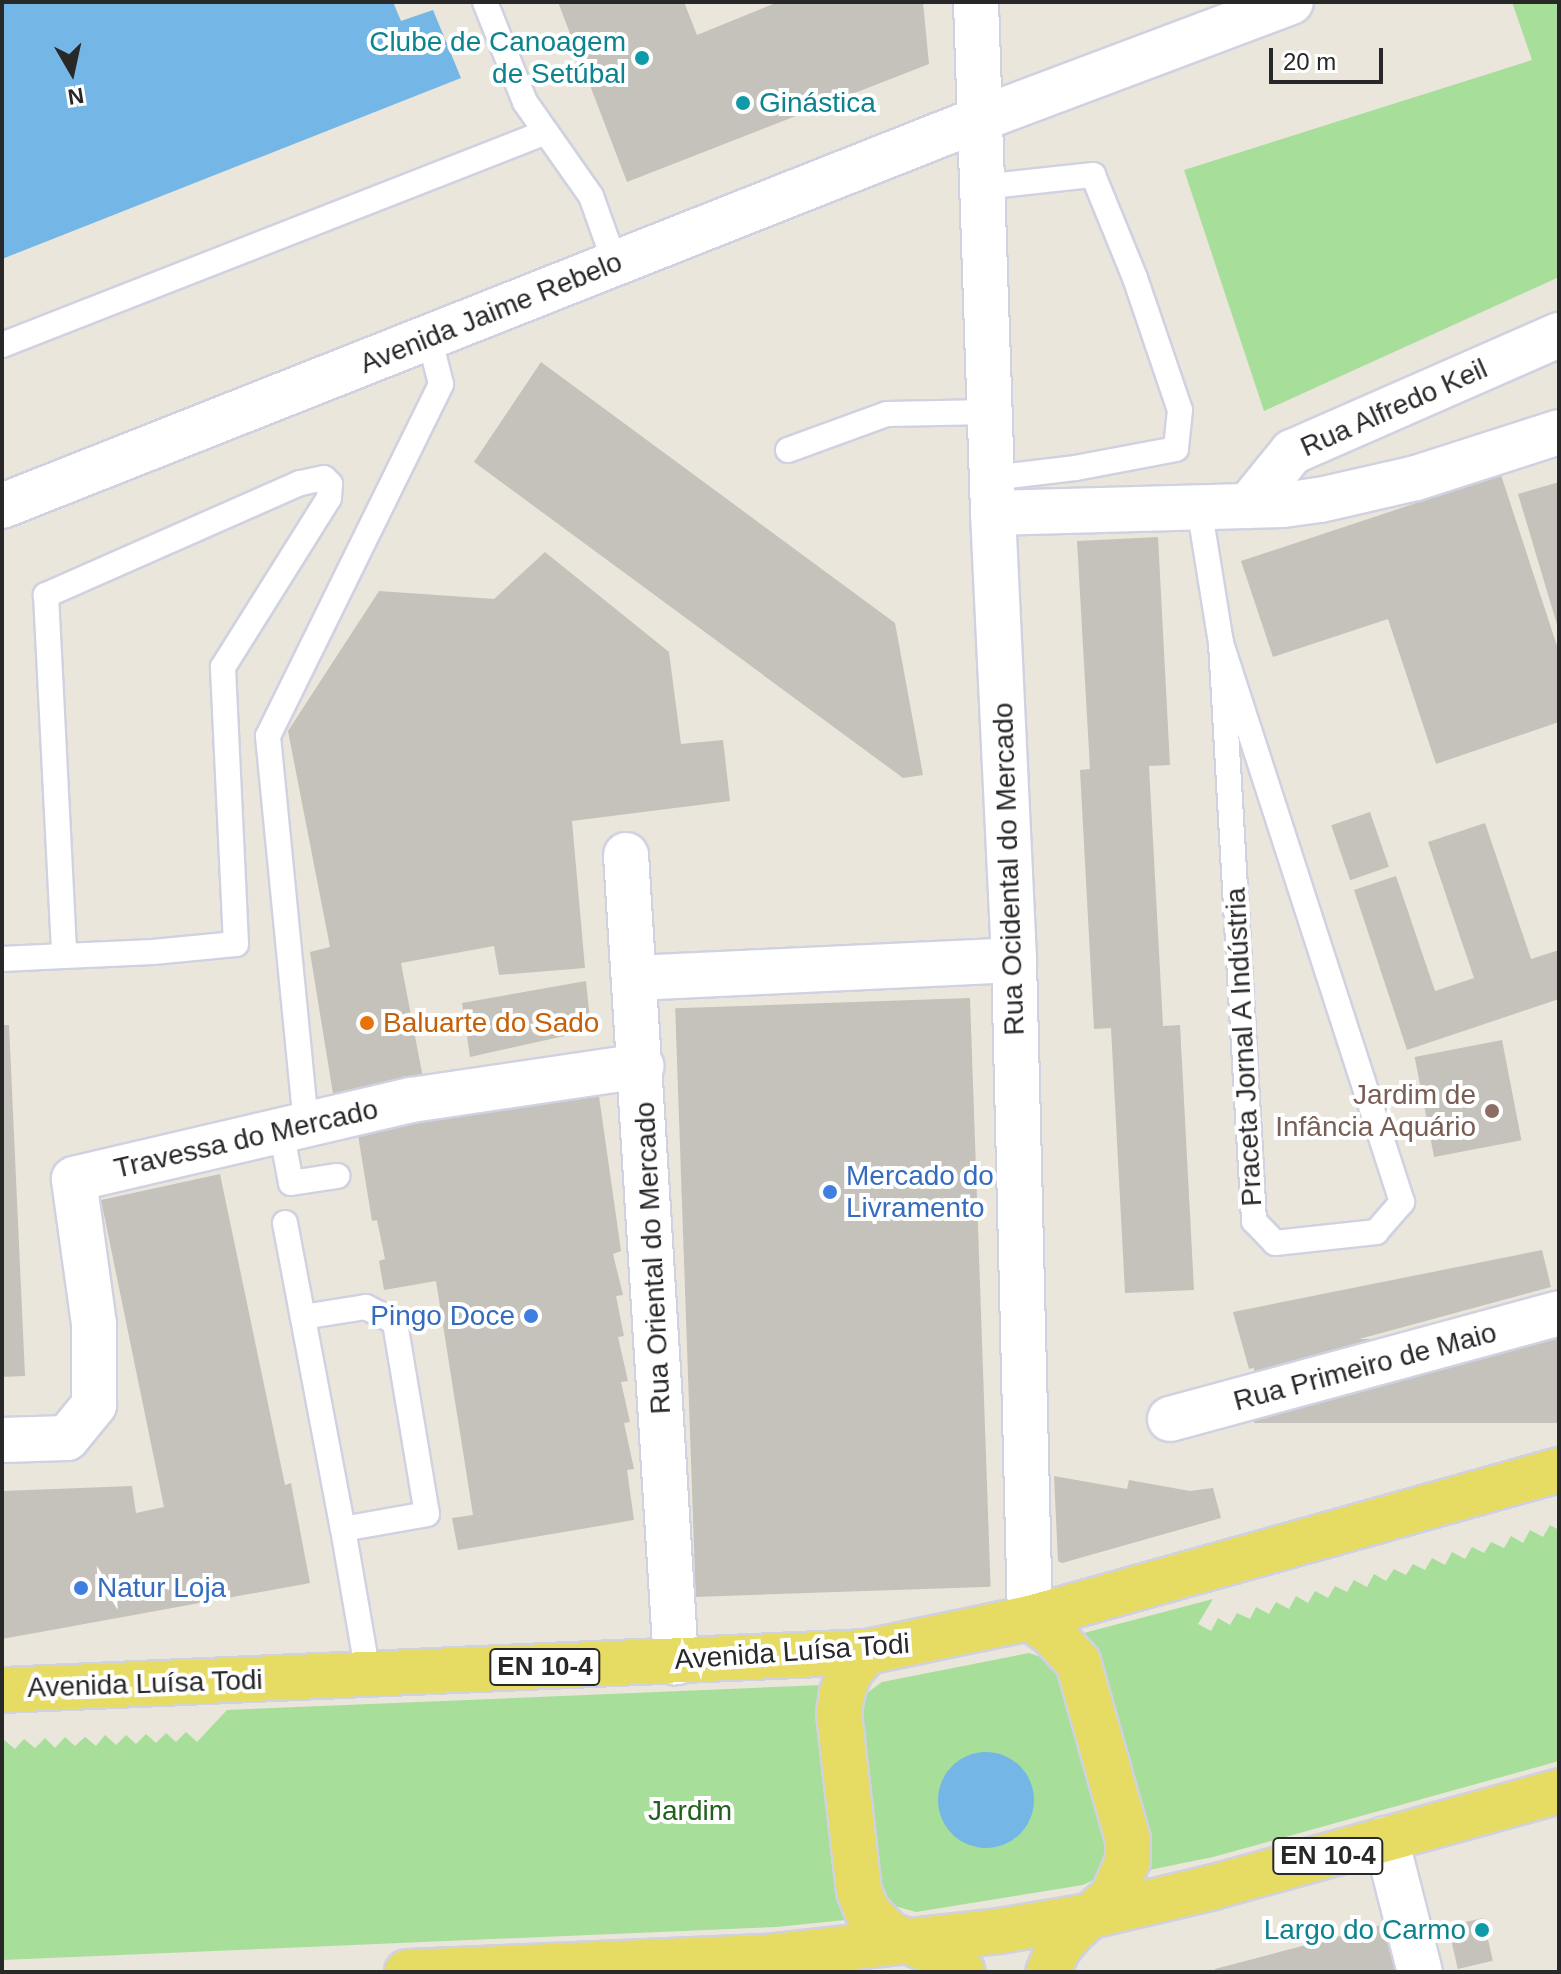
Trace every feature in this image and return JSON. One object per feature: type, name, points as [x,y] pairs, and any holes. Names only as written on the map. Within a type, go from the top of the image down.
[{"type":"main road","name":"Avenida Luísa Todi","points":[[2,1690],[867,1652],[1030,1618],[1559,1470]]},
{"type":"main road","points":[[1030,1618],[1051,1633],[1078,1662],[1128,1840],[1124,1878],[1113,1896],[1095,1915],[1073,1931],[1058,1949],[1048,1972]]},
{"type":"main road","points":[[867,1652],[851,1670],[842,1692],[839,1713],[859,1891],[877,1924],[907,1943],[932,1951],[963,1972]]},
{"type":"main road","name":"EN 10-4","points":[[407,1972],[753,1965],[1095,1915],[1210,1888],[1559,1791]]},
{"type":"street","name":"Rua Ocidental do Mercado","points":[[976,2],[992,495],[1014,960],[1030,1618]]},
{"type":"street","points":[[980,119],[1069,63],[1212,2]]},
{"type":"street","points":[[980,119],[1291,2]]},
{"type":"street","name":"Avenida Jaime Rebelo","points":[[2,506],[980,119]]},
{"type":"street","name":"Rua Alfredo Keil","points":[[1248,506],[1292,452],[1559,335]]},
{"type":"street","points":[[992,495],[1199,507],[1283,505],[1366,491],[1559,432]]},
{"type":"street","name":"Rua Oriental do Mercado","points":[[626,855],[642,1066],[676,1662]]},
{"type":"street","points":[[635,978],[1014,960]]},
{"type":"street","name":"Travessa do Mercado","points":[[2,1440],[67,1438],[94,1405],[94,1324],[74,1179],[411,1100],[642,1066]]},
{"type":"street","name":"Rua Primeiro de Maio","points":[[1170,1419],[1559,1313]]},
{"type":"street","points":[[1386,1839],[1420,1972]]},
{"type":"lane","points":[[485,2],[525,102],[591,196],[615,263]]},
{"type":"lane","points":[[2,345],[546,132]]},
{"type":"lane","points":[[982,187],[1093,175],[1135,278],[1180,410],[1176,449],[1075,468],[992,495]]},
{"type":"lane","points":[[337,1176],[291,1183],[294,1127],[268,736],[441,384],[429,337]]},
{"type":"lane","points":[[788,450],[887,414],[990,412]]},
{"type":"lane","points":[[2,959],[64,956],[236,944],[223,667],[329,498],[330,484],[324,478],[300,483],[46,595],[64,956]]},
{"type":"lane","name":"Praceta Jornal A Indústria","points":[[1199,507],[1221,643],[1254,1221],[1275,1243],[1376,1232],[1402,1202],[1221,643]]},
{"type":"lane","points":[[285,1223],[368,1674]]},
{"type":"lane","points":[[303,1317],[366,1307],[395,1322],[427,1514],[343,1529]]},
{"type":"green space","points":[[1512,2],[1559,2],[1559,277],[1264,411],[1184,170],[1532,60]]},
{"type":"green space","points":[[1550,1525],[1559,1530],[1559,1761],[1213,1857],[1149,1870],[1084,1633],[1213,1599],[1198,1624],[1211,1631],[1218,1618],[1230,1625],[1237,1613],[1250,1619],[1256,1607],[1269,1614],[1276,1602],[1289,1609],[1296,1596],[1308,1603],[1315,1591],[1328,1598],[1335,1586],[1347,1592],[1354,1580],[1367,1587],[1374,1574],[1386,1581],[1394,1569],[1406,1575],[1413,1564],[1425,1570],[1432,1558],[1445,1565],[1452,1552],[1465,1559],[1472,1547],[1484,1553],[1491,1542],[1504,1548],[1511,1536],[1523,1543],[1530,1530],[1543,1537]]},
{"type":"green space","points":[[1029,1653],[1047,1659],[1060,1672],[1109,1847],[1109,1855],[1098,1878],[1083,1885],[916,1912],[891,1905],[878,1883],[860,1710],[867,1693],[882,1682]]},
{"type":"green space","name":"Jardim","points":[[823,1685],[845,1920],[776,1927],[2,1960],[4,1740],[15,1749],[24,1739],[35,1748],[45,1738],[55,1748],[65,1737],[75,1746],[85,1737],[96,1746],[105,1735],[116,1745],[126,1735],[136,1744],[146,1734],[156,1743],[166,1733],[176,1742],[186,1732],[197,1742],[227,1710]]},
{"type":"water","points":[[2,2],[393,2],[401,21],[433,10],[461,78],[2,259]]},
{"type":"water","points":[[986,1752],[1004,1756],[1020,1766],[1030,1782],[1034,1800],[1030,1818],[1020,1834],[1004,1844],[986,1848],[968,1844],[952,1834],[942,1818],[938,1800],[942,1782],[952,1766],[968,1756]]},
{"type":"building","name":"Ginástica","points":[[558,2],[684,2],[697,35],[778,2],[923,2],[929,64],[627,182]]},
{"type":"building","points":[[541,362],[895,623],[923,775],[903,778],[474,462]]},
{"type":"building","points":[[1501,475],[1559,652],[1559,722],[1436,764],[1388,619],[1273,657],[1241,561]]},
{"type":"building","points":[[1559,482],[1559,628],[1558,628],[1518,494]]},
{"type":"building","points":[[1158,537],[1170,765],[1149,766],[1163,1026],[1180,1025],[1194,1290],[1125,1293],[1111,1028],[1094,1029],[1080,770],[1090,769],[1077,541]]},
{"type":"building","points":[[545,552],[669,652],[681,744],[723,740],[730,801],[572,821],[585,968],[499,975],[494,946],[401,963],[424,1083],[334,1100],[310,952],[330,947],[288,731],[379,591],[494,599]]},
{"type":"building","points":[[1370,812],[1389,867],[1350,880],[1331,825]]},
{"type":"building","points":[[1485,823],[1531,959],[1559,950],[1559,999],[1407,1050],[1354,890],[1396,876],[1435,991],[1474,978],[1428,842]]},
{"type":"building","points":[[586,981],[591,1030],[470,1057],[462,1003]]},
{"type":"building","name":"Mercado do Livramento","points":[[970,998],[991,1587],[696,1597],[675,1008]]},
{"type":"building","points":[[2,1025],[9,1025],[25,1376],[2,1377]]},
{"type":"building","points":[[1502,1040],[1521,1140],[1434,1157],[1415,1057]]},
{"type":"building","name":"Pingo Doce","points":[[597,1082],[621,1251],[613,1254],[623,1295],[616,1296],[624,1336],[618,1337],[628,1381],[621,1382],[630,1422],[624,1423],[634,1469],[627,1470],[634,1520],[458,1550],[452,1518],[473,1515],[436,1281],[384,1290],[379,1261],[385,1259],[377,1220],[372,1221],[358,1135]]},
{"type":"building","points":[[220,1174],[285,1485],[291,1483],[310,1583],[2,1639],[2,1491],[132,1486],[136,1513],[164,1507],[101,1200]]},
{"type":"building","points":[[1542,1250],[1551,1287],[1249,1369],[1233,1312]]},
{"type":"building","points":[[1254,1339],[1559,1339],[1559,1423],[1254,1423]]},
{"type":"building","points":[[1054,1476],[1127,1489],[1129,1480],[1190,1491],[1213,1488],[1221,1518],[1062,1563],[1058,1561]]},
{"type":"building","points":[[1483,1918],[1493,1961],[1458,1969],[1448,1926]]},
{"type":"building","points":[[1397,1921],[1410,1972],[1215,1972],[1215,1969]]},
{"type":"place","name":"Clube de Canoagem de Setúbal","points":[[642,58]]},
{"type":"place","name":"Ginástica","points":[[743,103]]},
{"type":"place","name":"Baluarte do Sado","points":[[367,1023]]},
{"type":"place","name":"Jardim de Infância Aquário","points":[[1492,1111]]},
{"type":"place","name":"Mercado do Livramento","points":[[830,1192]]},
{"type":"place","name":"Pingo Doce","points":[[531,1316]]},
{"type":"place","name":"Natur Loja","points":[[81,1588]]},
{"type":"place","name":"Largo do Carmo","points":[[1482,1930]]}]
